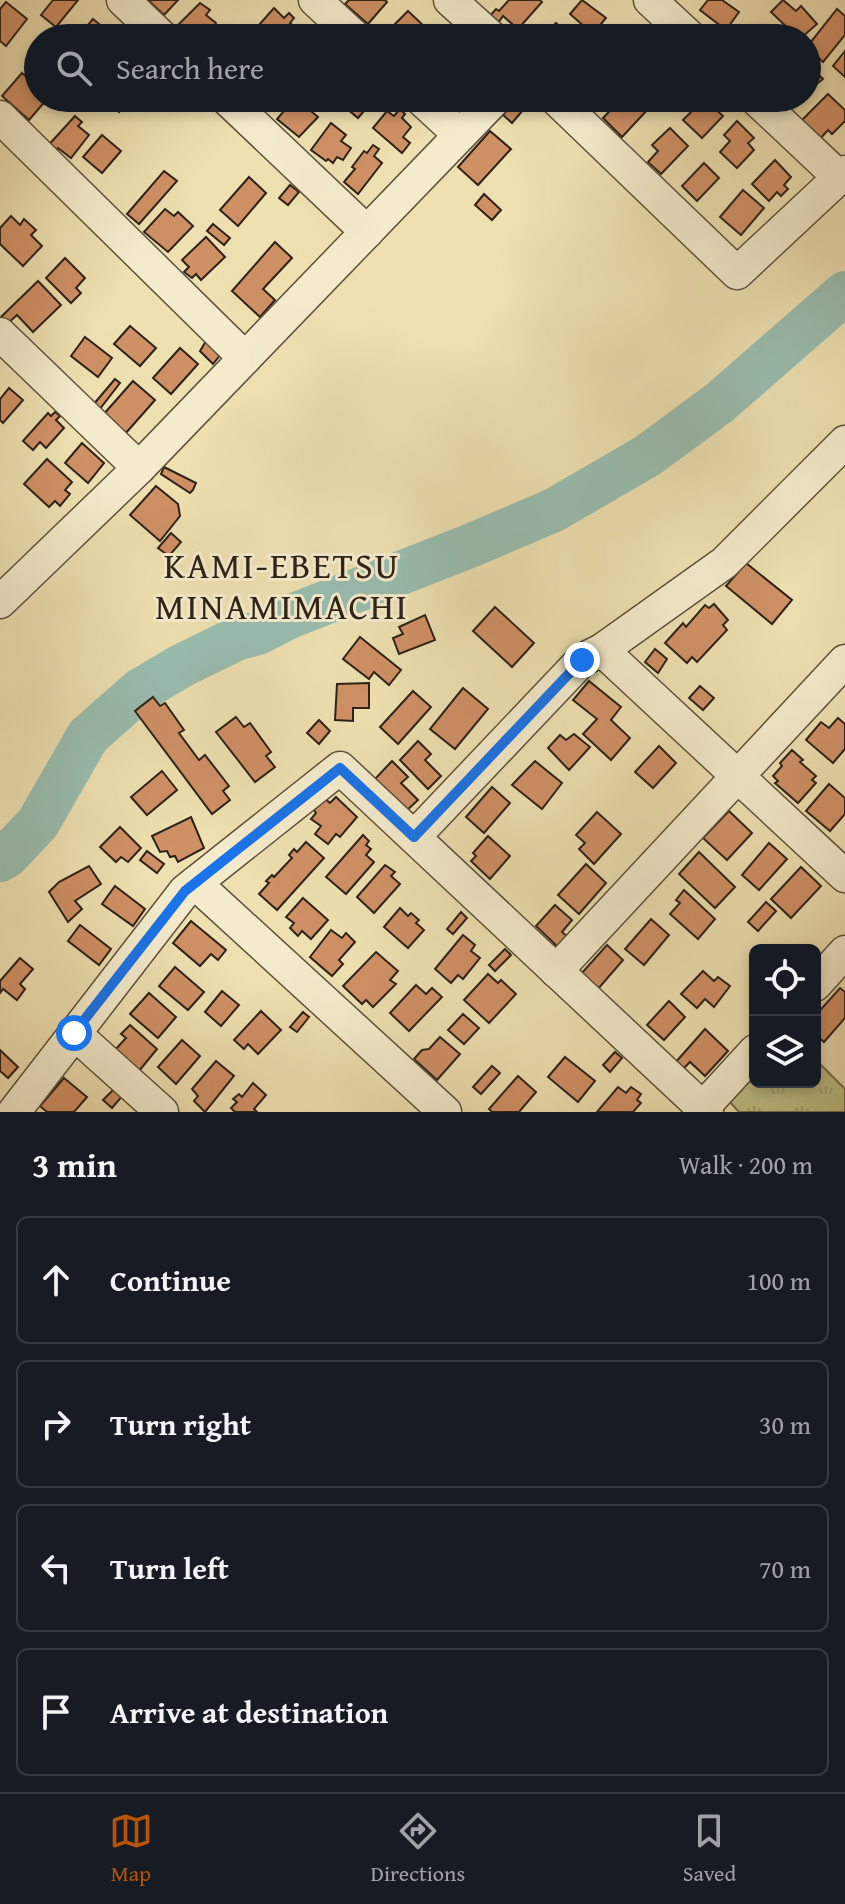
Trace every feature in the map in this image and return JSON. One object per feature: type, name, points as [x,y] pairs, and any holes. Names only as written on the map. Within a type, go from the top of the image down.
[{"type":"street","points":[[123,0],[148,24]]},
{"type":"street","points":[[315,0],[341,24]]},
{"type":"street","points":[[450,0],[477,24]]},
{"type":"street","points":[[650,0],[676,24]]},
{"type":"street","points":[[241,112],[367,232]]},
{"type":"street","points":[[435,112],[460,135]]},
{"type":"street","points":[[0,602],[139,468],[482,112]]},
{"type":"street","points":[[570,112],[737,273],[842,174],[771,112]]},
{"type":"street","points":[[0,117],[245,358]]},
{"type":"street","points":[[0,334],[139,468]]},
{"type":"street","points":[[414,837],[582,660],[602,650],[724,563],[845,442]]},
{"type":"street","points":[[602,650],[845,876]]},
{"type":"street","points":[[556,971],[843,667]]},
{"type":"street","points":[[14,1112],[185,891],[340,768],[703,1111],[749,1058]]},
{"type":"street","points":[[195,883],[445,1112]]},
{"type":"street","points":[[821,978],[845,952]]},
{"type":"street","points":[[74,1033],[162,1112]]},
{"type":"green space","points":[[821,1065],[845,1089],[845,1112],[739,1112],[729,1101],[749,1082],[749,1088],[821,1088]]},
{"type":"building","points":[[53,0],[78,0],[58,24],[52,24],[41,15]]},
{"type":"building","points":[[148,0],[178,0],[164,15]]},
{"type":"building","points":[[349,0],[387,2],[368,24],[345,4]]},
{"type":"building","points":[[509,0],[542,2],[522,24],[512,24],[503,16],[498,23],[490,16],[496,9],[499,11]]},
{"type":"building","points":[[582,0],[606,18],[601,24],[582,24],[570,14]]},
{"type":"building","points":[[708,0],[722,0],[739,12],[730,24],[718,24],[700,10]]},
{"type":"building","points":[[783,0],[796,11],[801,6],[817,24],[783,24],[771,12]]},
{"type":"building","points":[[6,2],[27,19],[6,46],[0,41],[0,9]]},
{"type":"building","points":[[200,3],[210,10],[206,15],[216,23],[215,24],[179,24]]},
{"type":"building","points":[[274,8],[284,18],[289,13],[294,18],[291,24],[260,24]]},
{"type":"building","points":[[837,9],[845,16],[845,35],[823,62],[821,60],[821,29]]},
{"type":"building","points":[[408,11],[422,24],[395,24]]},
{"type":"building","points":[[845,51],[845,77],[833,66]]},
{"type":"building","points":[[22,73],[24,112],[36,112],[29,120],[2,96]]},
{"type":"building","points":[[828,94],[845,110],[845,121],[832,134],[828,130],[819,140],[800,122],[810,112],[821,112],[821,101]]},
{"type":"building","points":[[283,112],[312,112],[318,117],[299,137],[277,119]]},
{"type":"building","points":[[386,112],[394,116],[403,112],[402,118],[411,127],[403,137],[410,143],[402,153],[373,128]]},
{"type":"building","points":[[506,112],[521,112],[512,123],[503,115]]},
{"type":"building","points":[[609,112],[645,112],[622,137],[603,118]]},
{"type":"building","points":[[691,112],[719,112],[723,116],[702,138],[683,120]]},
{"type":"building","points":[[75,116],[82,122],[78,126],[89,135],[71,158],[58,148],[52,155],[45,149]]},
{"type":"building","points":[[737,121],[754,138],[748,143],[754,150],[737,168],[720,152],[730,141],[724,135]]},
{"type":"building","points":[[331,123],[346,135],[341,141],[351,148],[343,160],[337,157],[333,163],[311,150]]},
{"type":"building","points":[[670,128],[688,146],[661,174],[648,162],[658,151],[652,145]]},
{"type":"building","points":[[490,131],[511,149],[478,185],[458,167]]},
{"type":"building","points":[[102,135],[121,151],[102,173],[83,157]]},
{"type":"building","points":[[373,145],[379,149],[374,156],[382,163],[358,194],[344,182],[364,151],[367,153]]},
{"type":"building","points":[[775,160],[791,177],[784,185],[788,189],[781,196],[777,192],[769,201],[752,184]]},
{"type":"building","points":[[704,163],[719,178],[697,201],[682,186]]},
{"type":"building","points":[[164,171],[177,181],[139,224],[127,214]]},
{"type":"building","points":[[249,177],[266,193],[238,226],[220,210]]},
{"type":"building","points":[[290,185],[299,192],[288,205],[279,198]]},
{"type":"building","points":[[743,190],[764,208],[741,235],[720,217]]},
{"type":"building","points":[[484,194],[501,210],[492,220],[475,205]]},
{"type":"building","points":[[165,209],[174,216],[178,212],[193,226],[168,252],[144,232]]},
{"type":"building","points":[[11,216],[20,225],[24,219],[36,230],[31,235],[42,246],[23,266],[0,244],[0,228]]},
{"type":"building","points":[[213,224],[230,238],[224,245],[207,231]]},
{"type":"building","points":[[206,237],[225,257],[201,280],[196,274],[192,278],[184,272],[189,267],[182,260]]},
{"type":"building","points":[[275,242],[292,258],[263,289],[275,300],[260,317],[232,291]]},
{"type":"building","points":[[65,258],[85,278],[76,288],[81,293],[71,303],[46,278]]},
{"type":"building","points":[[38,281],[61,305],[33,332],[17,315],[6,325],[0,318]]},
{"type":"building","points":[[130,326],[156,348],[140,366],[114,344]]},
{"type":"building","points":[[85,337],[112,358],[98,377],[71,356]]},
{"type":"building","points":[[206,341],[221,354],[213,364],[200,351]]},
{"type":"building","points":[[180,348],[198,364],[171,394],[153,378]]},
{"type":"building","points":[[115,379],[120,383],[99,410],[93,405]]},
{"type":"building","points":[[133,381],[155,400],[125,434],[103,415]]},
{"type":"building","points":[[9,388],[23,400],[3,423],[0,420],[0,399]]},
{"type":"building","points":[[55,412],[60,416],[56,420],[64,428],[46,448],[40,442],[33,450],[23,441],[48,413],[51,416]]},
{"type":"building","points":[[82,443],[104,463],[88,483],[65,463]]},
{"type":"building","points":[[47,459],[72,482],[65,490],[70,494],[60,506],[55,501],[49,507],[24,484]]},
{"type":"building","points":[[164,467],[196,483],[193,490],[190,493],[161,474]]},
{"type":"building","points":[[156,486],[178,504],[180,516],[160,541],[130,515]]},
{"type":"building","points":[[171,533],[181,542],[169,556],[158,548]]},
{"type":"building","points":[[746,563],[792,600],[772,624],[726,586]]},
{"type":"building","points":[[714,604],[728,620],[723,625],[727,630],[697,662],[692,657],[687,663],[665,643],[683,623],[686,627],[705,605],[709,608]]},
{"type":"building","points":[[495,607],[534,643],[512,667],[473,631]]},
{"type":"building","points":[[425,615],[435,640],[399,654],[393,638],[403,634],[399,627]]},
{"type":"building","points":[[360,637],[401,670],[389,685],[374,672],[369,679],[343,659]]},
{"type":"building","points":[[655,649],[667,659],[658,673],[645,662]]},
{"type":"building","points":[[589,681],[621,707],[611,720],[630,738],[611,760],[583,734],[597,719],[573,700]]},
{"type":"building","points":[[369,683],[369,708],[353,708],[353,721],[335,720],[337,684]]},
{"type":"building","points":[[700,686],[714,698],[703,710],[689,698]]},
{"type":"building","points":[[463,688],[488,709],[455,749],[430,729]]},
{"type":"building","points":[[413,691],[431,707],[398,744],[380,727]]},
{"type":"building","points":[[153,697],[160,706],[165,703],[184,730],[179,733],[199,760],[205,755],[229,786],[223,791],[230,800],[212,814],[135,711]]},
{"type":"building","points":[[236,717],[244,727],[250,723],[271,752],[266,756],[275,767],[255,782],[216,732]]},
{"type":"building","points":[[838,718],[845,724],[845,749],[833,763],[806,740],[821,722],[829,728]]},
{"type":"building","points":[[319,720],[330,731],[319,744],[307,733]]},
{"type":"building","points":[[574,734],[590,747],[569,770],[548,748],[560,735],[566,740]]},
{"type":"building","points":[[418,741],[431,754],[425,760],[441,776],[428,789],[400,760]]},
{"type":"building","points":[[659,746],[676,763],[653,788],[635,772]]},
{"type":"building","points":[[792,750],[816,776],[812,780],[816,783],[798,803],[775,783],[778,781],[773,776]]},
{"type":"building","points":[[392,761],[408,777],[401,783],[418,800],[405,812],[374,780]]},
{"type":"building","points":[[535,761],[562,783],[542,809],[512,785]]},
{"type":"building","points":[[162,771],[177,790],[147,815],[131,797]]},
{"type":"building","points":[[829,784],[845,798],[845,814],[830,831],[806,811]]},
{"type":"building","points":[[492,787],[510,803],[484,833],[466,817]]},
{"type":"building","points":[[336,797],[357,817],[340,837],[336,834],[328,844],[315,834],[321,826],[311,819],[324,798],[330,803]]},
{"type":"building","points":[[729,811],[752,833],[727,860],[703,838]]},
{"type":"building","points":[[597,812],[621,834],[594,864],[579,849],[585,843],[576,835]]},
{"type":"building","points":[[191,817],[204,848],[178,862],[167,851],[160,852],[152,836]]},
{"type":"building","points":[[120,827],[141,848],[128,862],[121,857],[116,862],[100,847]]},
{"type":"building","points":[[363,835],[371,849],[366,855],[374,862],[346,894],[326,877]]},
{"type":"building","points":[[488,836],[510,856],[490,879],[471,861],[476,856],[473,853]]},
{"type":"building","points":[[306,842],[324,858],[277,910],[259,894],[269,883],[266,881],[292,858],[289,855],[294,849],[297,852]]},
{"type":"building","points":[[769,843],[787,859],[759,890],[742,875]]},
{"type":"building","points":[[147,851],[164,864],[157,873],[140,860]]},
{"type":"building","points":[[699,852],[735,887],[715,908],[679,874]]},
{"type":"building","points":[[586,864],[606,883],[579,914],[558,895]]},
{"type":"building","points":[[385,865],[395,872],[391,876],[400,884],[374,913],[357,897]]},
{"type":"building","points":[[89,866],[101,884],[75,901],[82,909],[68,922],[49,892],[59,882]]},
{"type":"building","points":[[801,867],[821,886],[791,918],[771,899]]},
{"type":"building","points":[[115,886],[145,909],[133,926],[102,904]]},
{"type":"building","points":[[684,890],[715,919],[698,939],[670,914],[680,903],[676,900]]},
{"type":"building","points":[[303,898],[328,920],[311,939],[302,931],[298,936],[290,928],[294,923],[286,917]]},
{"type":"building","points":[[766,902],[776,911],[758,931],[748,922]]},
{"type":"building","points":[[555,905],[572,920],[562,932],[569,938],[559,948],[536,926]]},
{"type":"building","points":[[400,908],[408,916],[411,913],[419,920],[416,923],[424,930],[408,948],[384,927]]},
{"type":"building","points":[[461,912],[467,918],[453,934],[447,929]]},
{"type":"building","points":[[651,919],[669,935],[644,965],[625,949]]},
{"type":"building","points":[[191,921],[226,950],[218,960],[211,954],[200,966],[173,943]]},
{"type":"building","points":[[80,925],[111,949],[99,965],[68,941]]},
{"type":"building","points":[[331,930],[342,938],[346,933],[355,942],[339,960],[343,964],[332,976],[310,957]]},
{"type":"building","points":[[463,935],[475,945],[471,951],[480,958],[463,979],[458,975],[451,983],[435,969]]},
{"type":"building","points":[[607,945],[623,960],[598,989],[581,974]]},
{"type":"building","points":[[505,949],[511,955],[495,971],[489,965]]},
{"type":"building","points":[[376,952],[398,971],[390,980],[396,984],[373,1007],[366,1000],[362,1004],[343,986]]},
{"type":"building","points":[[20,958],[33,969],[20,984],[25,989],[17,1000],[3,989],[0,993],[0,981]]},
{"type":"building","points":[[175,967],[204,992],[188,1010],[159,986]]},
{"type":"building","points":[[703,971],[714,981],[718,977],[730,986],[714,1007],[705,999],[697,1008],[681,994]]},
{"type":"building","points":[[488,974],[498,983],[501,980],[516,994],[489,1023],[464,1000]]},
{"type":"building","points":[[416,985],[426,994],[432,988],[442,997],[409,1031],[390,1013]]},
{"type":"building","points":[[840,988],[845,992],[845,1018],[824,1042],[821,1039],[821,1009]]},
{"type":"building","points":[[222,991],[239,1005],[221,1026],[205,1012]]},
{"type":"building","points":[[149,993],[176,1017],[158,1038],[130,1014]]},
{"type":"building","points":[[669,1001],[685,1017],[664,1040],[647,1025]]},
{"type":"building","points":[[261,1011],[281,1030],[258,1054],[248,1044],[244,1049],[234,1040]]},
{"type":"building","points":[[303,1012],[309,1017],[297,1032],[290,1027]]},
{"type":"building","points":[[463,1014],[479,1028],[464,1044],[448,1030]]},
{"type":"building","points":[[130,1025],[157,1049],[139,1071],[115,1050],[126,1038],[121,1034]]},
{"type":"building","points":[[705,1029],[728,1051],[705,1076],[690,1062],[682,1070],[675,1063]]},
{"type":"building","points":[[440,1037],[460,1054],[437,1080],[414,1059]]},
{"type":"building","points":[[182,1040],[200,1056],[176,1084],[158,1067]]},
{"type":"building","points":[[0,1050],[18,1067],[8,1078],[0,1071]]},
{"type":"building","points":[[615,1052],[622,1058],[610,1072],[603,1065]]},
{"type":"building","points":[[565,1057],[595,1081],[578,1102],[548,1077]]},
{"type":"building","points":[[216,1061],[234,1076],[205,1112],[194,1101],[198,1096],[192,1089]]},
{"type":"building","points":[[492,1066],[500,1073],[481,1094],[473,1087]]},
{"type":"building","points":[[518,1076],[536,1092],[519,1112],[492,1112],[489,1109]]},
{"type":"building","points":[[64,1078],[87,1097],[74,1112],[47,1112],[40,1106]]},
{"type":"building","points":[[253,1083],[266,1095],[254,1109],[257,1112],[235,1112],[231,1108],[237,1102],[233,1099],[239,1094],[242,1097]]},
{"type":"building","points":[[618,1087],[626,1093],[631,1087],[641,1094],[637,1100],[641,1103],[633,1112],[597,1112]]},
{"type":"building","points":[[115,1088],[123,1095],[112,1108],[103,1100]]},
{"type":"waterway","points":[[0,860],[38,823],[88,736],[139,691],[236,639],[258,633],[289,617],[554,510],[647,456],[719,403],[845,293]]},
{"type":"district","name":"KAMI-EBETSU MINAMIMACHI","points":[[282,586]]},
{"type":"route","points":[[74,1033],[185,891],[340,768],[414,837],[582,660]]}]
